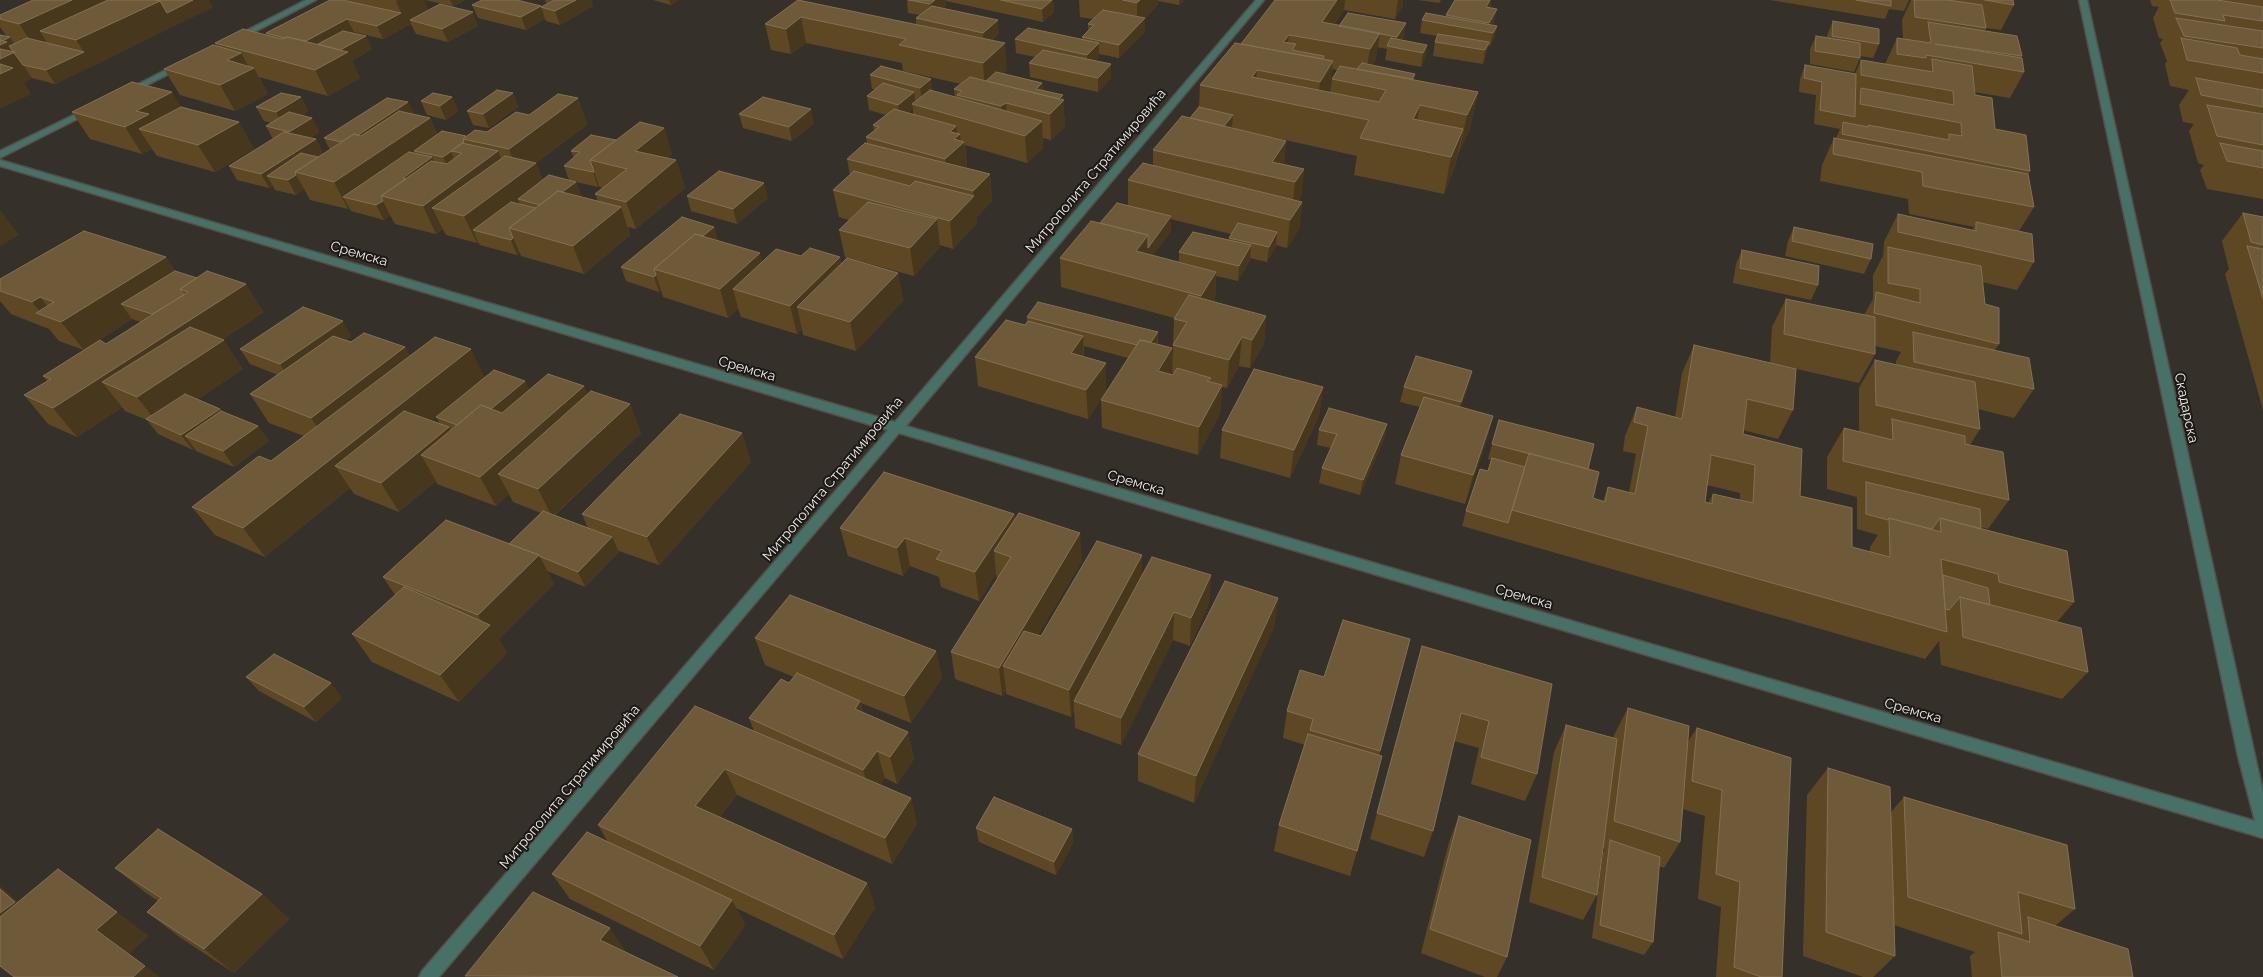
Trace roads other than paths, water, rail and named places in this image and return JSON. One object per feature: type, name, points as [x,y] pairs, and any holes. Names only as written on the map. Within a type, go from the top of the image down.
[{"type":"street","points":[[224,44],[312,0]]},
{"type":"street","name":"Митрополита Стратимировића","points":[[428,977],[1260,0]]},
{"type":"street","name":"Скадарска","points":[[2083,0],[2246,756],[2263,822]]},
{"type":"street","points":[[117,97],[188,62]]},
{"type":"street","points":[[0,155],[100,106]]},
{"type":"street","name":"Сремска","points":[[0,163],[2263,831]]}]
